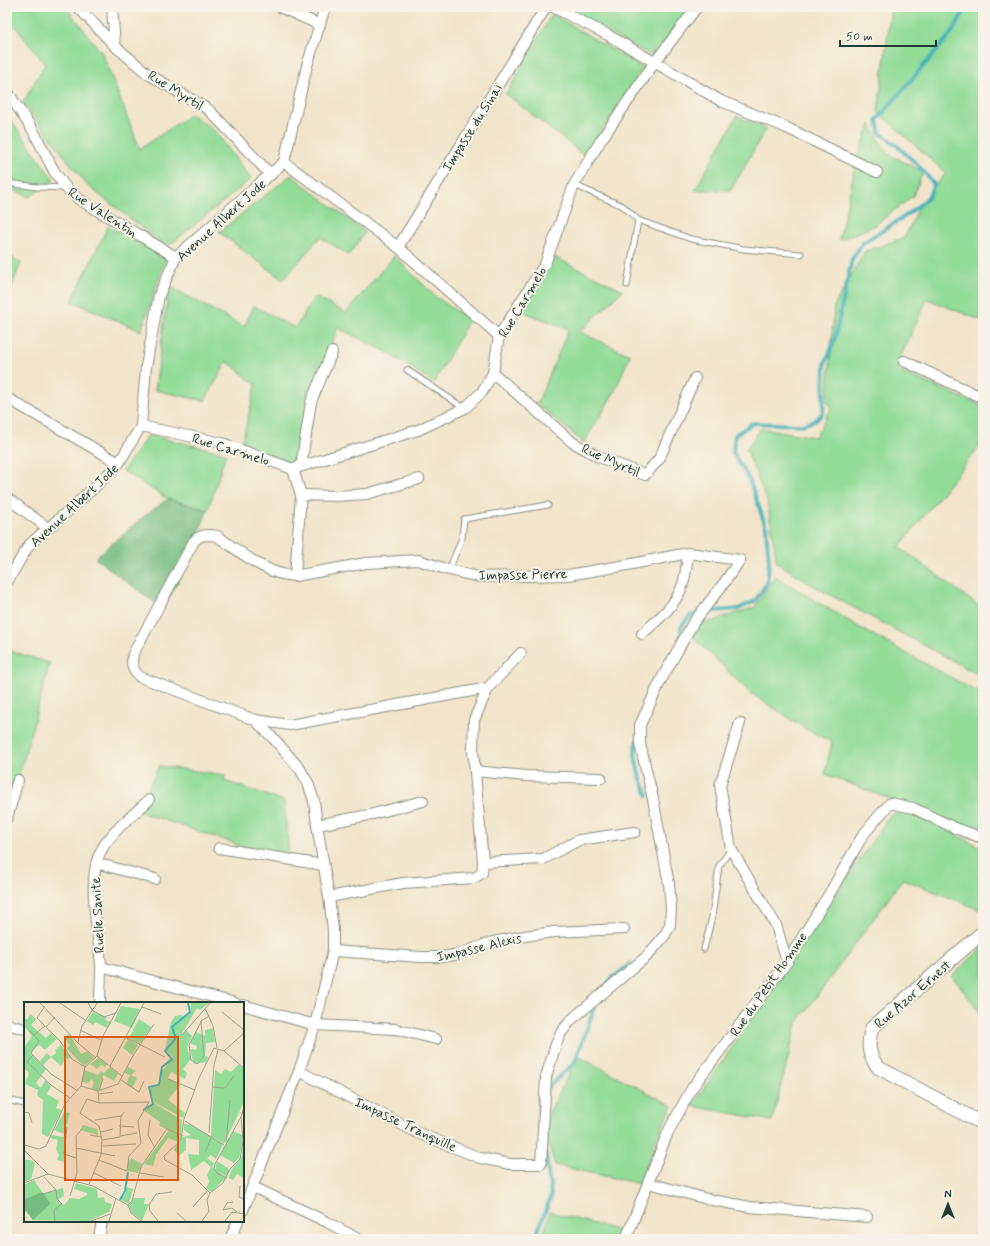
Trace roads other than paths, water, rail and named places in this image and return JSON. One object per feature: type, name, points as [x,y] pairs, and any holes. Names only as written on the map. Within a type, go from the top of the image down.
[{"type":"street","name":"Rue Myrtil","points":[[78,7],[115,46],[148,74],[209,110],[271,175]]},
{"type":"street","points":[[112,7],[115,46]]},
{"type":"street","points":[[280,7],[320,25]]},
{"type":"street","points":[[325,7],[307,66],[284,162],[398,247],[499,336]]},
{"type":"street","name":"Impasse du Sinaï","points":[[398,247],[546,7]]},
{"type":"street","points":[[553,7],[608,35],[721,101],[785,128],[877,172]]},
{"type":"street","name":"Rue Carmelo","points":[[141,426],[222,443],[297,468],[418,430],[465,408],[482,392],[493,373],[499,336],[545,264],[574,185],[601,140],[654,62],[697,7]]},
{"type":"street","name":"Rue Valentin","points":[[7,90],[34,132],[54,171],[66,188],[80,200],[176,257]]},
{"type":"street","name":"Avenue Albert Jode","points":[[7,582],[29,545],[94,488],[119,463],[141,426],[146,367],[159,295],[176,257],[284,162]]},
{"type":"street","points":[[332,352],[311,402],[297,468],[301,495],[295,576],[270,571],[217,536],[211,535],[198,537],[194,541],[133,654],[132,667],[135,673],[140,677],[255,720],[290,725],[488,688]]},
{"type":"street","points":[[904,361],[983,398]]},
{"type":"street","name":"Rue Myrtil","points":[[493,373],[572,442],[599,457],[645,475],[659,459],[695,378]]},
{"type":"street","points":[[7,398],[119,463]]},
{"type":"street","points":[[301,495],[336,496],[367,494],[419,479]]},
{"type":"street","points":[[7,498],[48,528]]},
{"type":"street","points":[[642,634],[663,615],[672,604],[683,584],[688,553]]},
{"type":"street","name":"Impasse Pierre","points":[[295,576],[366,563],[418,560],[449,570],[479,577],[568,574],[627,565],[688,553],[740,560],[693,623],[661,680],[640,725],[640,744],[669,884],[671,909],[670,924],[665,934],[647,956],[571,1020],[561,1033],[546,1077],[541,1164]]},
{"type":"street","points":[[329,897],[403,883],[474,878],[482,874],[483,862],[473,750],[474,720],[488,688],[521,652]]},
{"type":"street","points":[[244,1208],[299,1072],[315,1025],[333,951],[333,930],[329,897],[314,801],[308,783],[300,769],[275,740],[255,720]]},
{"type":"street","points":[[740,723],[720,785],[731,849],[776,925],[787,962]]},
{"type":"street","points":[[475,771],[526,776],[601,778]]},
{"type":"street","points":[[7,818],[18,780]]},
{"type":"street","name":"Ruelle Sanite","points":[[100,1002],[101,967],[95,902],[96,863],[103,848],[112,836],[149,800]]},
{"type":"street","points":[[317,825],[369,815],[423,801]]},
{"type":"street","name":"Rue du Petit Homme","points":[[626,1239],[668,1132],[692,1088],[787,962],[831,891],[863,835],[890,803],[913,808],[954,828],[983,838]]},
{"type":"street","points":[[483,862],[543,860],[579,840],[635,832]]},
{"type":"street","points":[[219,848],[324,865]]},
{"type":"street","points":[[96,863],[155,879]]},
{"type":"street","name":"Impasse Alexis","points":[[333,951],[421,958],[442,958],[518,937],[554,932],[624,929]]},
{"type":"street","name":"Rue Azor Ernest","points":[[983,932],[872,1028],[868,1038],[869,1050],[873,1062],[879,1068],[983,1124]]},
{"type":"street","points":[[101,967],[231,1002]]},
{"type":"street","points":[[244,1005],[315,1025],[395,1029],[436,1039]]},
{"type":"street","points":[[7,1023],[24,1029]]},
{"type":"street","name":"Impasse Tranquille","points":[[299,1072],[416,1132],[480,1158],[510,1164],[541,1164]]},
{"type":"street","points":[[649,1183],[707,1199],[750,1207],[867,1216]]},
{"type":"street","points":[[253,1187],[327,1222],[358,1239]]},
{"type":"street","points":[[99,1239],[102,1222]]},
{"type":"street","points":[[230,1239],[238,1222]]},
{"type":"lane","points":[[7,183],[37,187],[66,188]]},
{"type":"lane","points":[[574,185],[623,206],[638,220],[691,239],[744,249],[801,254]]},
{"type":"lane","points":[[626,285],[638,220]]},
{"type":"lane","points":[[407,370],[465,408]]},
{"type":"lane","points":[[449,570],[462,538],[464,519],[548,504]]},
{"type":"lane","points":[[704,949],[712,917],[719,866],[731,849]]},
{"type":"lane","points":[[7,1100],[24,1104]]},
{"type":"waterway","points":[[681,638],[681,627],[690,616],[703,612],[738,609],[755,601],[767,583],[769,562],[766,527],[749,479],[733,453],[735,435],[753,423],[802,425],[815,421],[823,413],[825,363],[834,342],[852,259],[863,243],[904,217],[928,198],[934,184],[918,165],[895,144],[880,133],[877,120],[951,34],[967,7]]},
{"type":"waterway","points":[[637,743],[635,755],[636,762],[640,777],[648,796]]},
{"type":"waterway","points":[[606,986],[610,980],[631,963]]},
{"type":"waterway","points":[[539,1112],[539,1096],[575,1062],[596,1003]]},
{"type":"waterway","points":[[535,1239],[551,1196],[546,1155]]}]
